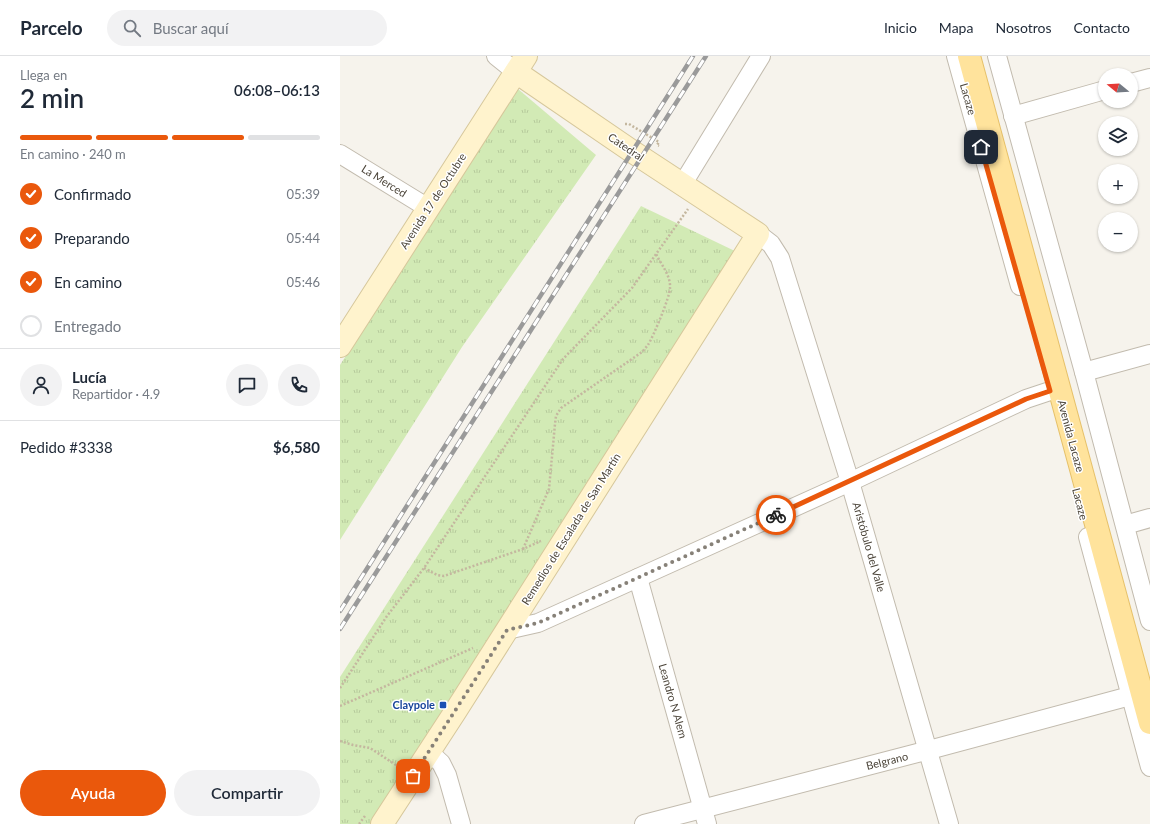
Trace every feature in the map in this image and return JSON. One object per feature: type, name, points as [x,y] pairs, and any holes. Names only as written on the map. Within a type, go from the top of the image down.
[{"type":"main road","name":"Avenida Lacaze","points":[[968,56],[1150,723]]},
{"type":"main road","name":"Avenida Lacaze","points":[[978,56],[1141,691]]},
{"type":"street","name":"Catedral","points":[[496,56],[521,64],[608,135],[758,234]]},
{"type":"street","points":[[682,185],[762,56]]},
{"type":"street","name":"Lacaze","points":[[956,56],[1050,391],[1141,691],[1150,767]]},
{"type":"street","points":[[997,56],[1084,372],[1150,621]]},
{"type":"street","name":"Avenida 17 de Octubre","points":[[340,346],[521,64]]},
{"type":"street","points":[[1138,81],[1150,78]]},
{"type":"street","points":[[1013,116],[1098,92]]},
{"type":"street","name":"La Merced","points":[[340,154],[428,208]]},
{"type":"street","name":"Aristóbulo del Valle","points":[[758,234],[771,244],[780,258],[850,482],[929,750],[949,824]]},
{"type":"street","name":"Remedios de Escalada de San Martín","points":[[375,818],[402,768],[429,752],[758,234]]},
{"type":"street","points":[[1084,372],[1150,354]]},
{"type":"street","points":[[507,630],[538,623],[850,482],[1026,399],[1050,391]]},
{"type":"street","points":[[1125,525],[1150,518]]},
{"type":"street","name":"Leandro N Alem","points":[[638,578],[705,816]]},
{"type":"street","name":"Belgrano","points":[[644,824],[705,816],[929,750],[1141,691]]},
{"type":"street","points":[[429,752],[441,763],[447,775],[461,824]]},
{"type":"path","points":[[608,135],[615,124],[629,124],[659,142],[658,145],[662,149]]},
{"type":"path","points":[[340,688],[387,616],[424,568],[563,359],[632,288],[690,206]]},
{"type":"path","points":[[523,549],[549,489],[556,416],[561,408],[642,352],[652,337],[669,296],[670,287],[669,278],[656,254]]},
{"type":"path","points":[[424,568],[436,575],[444,576],[543,541]]},
{"type":"path","points":[[340,706],[473,648]]},
{"type":"path","points":[[340,741],[370,748],[402,768]]},
{"type":"path","points":[[359,824],[375,818]]},
{"type":"green space","points":[[518,89],[596,155],[462,347],[340,540],[340,365]]},
{"type":"green space","points":[[641,206],[739,253],[370,824],[340,824],[340,677]]},
{"type":"railway","points":[[340,611],[693,56]]},
{"type":"railway","points":[[340,629],[706,56]]},
{"type":"way so far","points":[[413,776],[507,630],[538,623],[776,515]]},
{"type":"place","name":"Claypole","points":[[443,705]]},
{"type":"route","points":[[776,515],[863,476],[1026,399],[1050,391],[981,147]]}]
